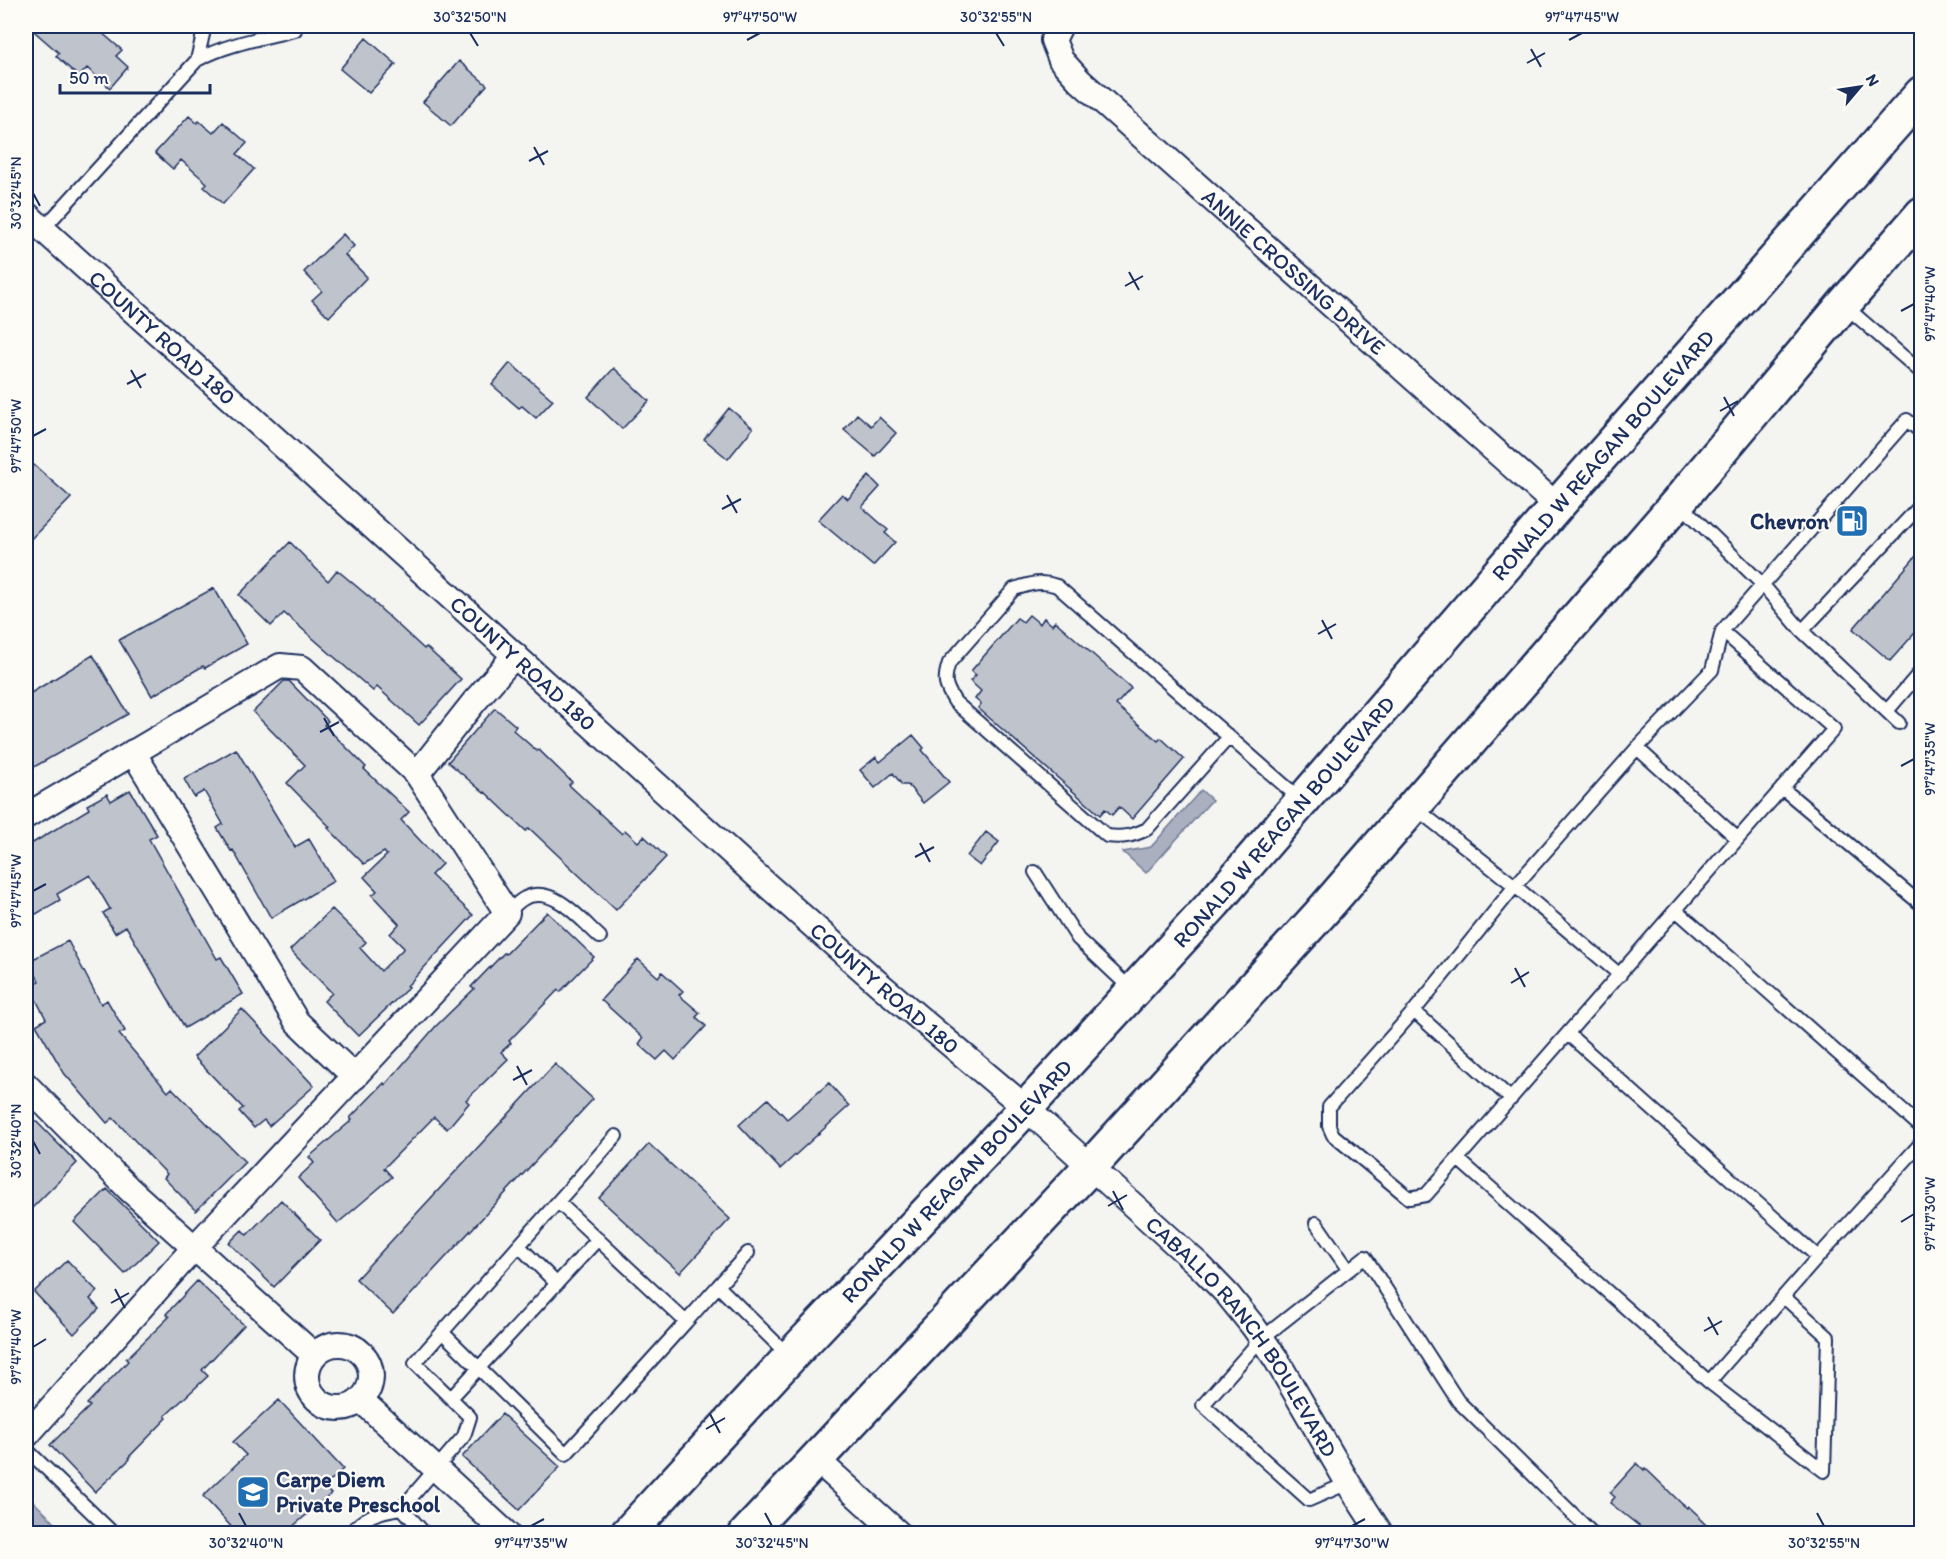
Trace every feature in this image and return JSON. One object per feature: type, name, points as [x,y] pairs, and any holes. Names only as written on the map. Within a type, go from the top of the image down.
[{"type":"main road","name":"RONALD W REAGAN BOULEVARD","points":[[627,1533],[1026,1108],[1214,903],[1557,506],[1922,93]]},
{"type":"main road","points":[[746,1533],[1090,1167],[1320,914],[1678,502],[1922,214]]},
{"type":"street","name":"ANNIE CROSSING DRIVE","points":[[1060,26],[1053,40],[1061,60],[1080,81],[1557,506]]},
{"type":"street","name":"COUNTY ROAD 180","points":[[34,221],[879,984],[1026,1108]]},
{"type":"street","points":[[417,774],[515,655]]},
{"type":"street","points":[[26,816],[280,666],[302,669],[417,774],[507,914],[195,1247],[26,1436]]},
{"type":"street","points":[[133,753],[297,1022],[355,1077]]},
{"type":"street","points":[[28,1091],[129,1188],[314,1355]]},
{"type":"street","name":"CABALLO RANCH BOULEVARD","points":[[1026,1108],[1199,1265],[1228,1295],[1262,1339],[1298,1395],[1348,1483],[1381,1533]]},
{"type":"street","points":[[331,1344],[352,1346],[361,1353],[367,1361],[371,1381],[361,1400],[344,1408],[324,1405],[317,1399],[307,1383],[309,1364],[314,1355],[331,1344]]},
{"type":"street","points":[[361,1400],[507,1533]]},
{"type":"street","points":[[816,1459],[899,1533]]},
{"type":"lane","points":[[196,60],[205,26]]},
{"type":"lane","points":[[34,221],[196,60],[235,45],[295,30]]},
{"type":"lane","points":[[1844,304],[1922,373]]},
{"type":"lane","points":[[1722,631],[1834,729],[1426,1196],[1409,1198],[1333,1135],[1329,1126],[1329,1107],[1414,1011],[1515,886],[1637,748],[1712,670],[1722,631],[1762,584],[1907,420],[1922,433]]},
{"type":"lane","points":[[1678,502],[1762,584],[1802,631],[1899,723]]},
{"type":"lane","points":[[1802,631],[1922,504]]},
{"type":"lane","points":[[1229,737],[1147,829],[1122,838],[1107,836],[955,702],[946,688],[945,675],[949,663],[1014,590],[1029,584],[1044,582],[1057,586],[1302,801]]},
{"type":"lane","points":[[1887,711],[1922,670]]},
{"type":"lane","points":[[1637,748],[1738,839]]},
{"type":"lane","points":[[1782,788],[1922,904]]},
{"type":"lane","points":[[1413,806],[1515,886],[1620,975]]},
{"type":"lane","points":[[1035,872],[1078,939],[1132,991]]},
{"type":"lane","points":[[507,914],[524,898],[541,894],[562,902],[600,937]]},
{"type":"lane","points":[[1676,910],[1922,1128]]},
{"type":"lane","points":[[1414,1011],[1510,1099]]},
{"type":"lane","points":[[1568,1034],[1818,1257]]},
{"type":"lane","points":[[349,1533],[361,1520],[384,1510],[402,1508],[464,1436],[470,1417],[415,1363],[616,1136]]},
{"type":"lane","points":[[1709,1382],[1922,1142]]},
{"type":"lane","points":[[1458,1159],[1709,1382],[1824,1471],[1828,1337],[1784,1296]]},
{"type":"lane","points":[[558,1202],[686,1322]]},
{"type":"lane","points":[[1316,1223],[1348,1269]]},
{"type":"lane","points":[[451,1398],[598,1239]]},
{"type":"lane","points":[[519,1246],[557,1284]]},
{"type":"lane","points":[[442,1332],[566,1454],[748,1253]]},
{"type":"lane","points":[[1348,1483],[1309,1500],[1203,1405],[1262,1339],[1365,1257],[1458,1401],[1593,1533]]},
{"type":"lane","points":[[718,1286],[790,1357]]},
{"type":"lane","points":[[26,1449],[114,1533]]},
{"type":"lane","points":[[402,1508],[425,1533]]},
{"type":"water","points":[[1201,790],[1212,800],[1146,873],[1123,852],[1151,847]]},
{"type":"water","points":[[26,1494],[64,1532],[26,1533]]},
{"type":"building","points":[[28,26],[94,26],[122,50],[116,56],[128,67],[110,88],[87,68],[79,77],[56,56],[59,53]]},
{"type":"building","points":[[366,38],[396,64],[369,93],[340,69]]},
{"type":"building","points":[[459,61],[487,85],[451,126],[423,102]]},
{"type":"building","points":[[189,116],[213,133],[223,122],[247,143],[237,154],[254,169],[223,204],[204,187],[207,183],[181,160],[173,169],[155,153]]},
{"type":"building","points":[[343,234],[354,246],[345,255],[367,277],[329,317],[312,300],[322,291],[304,272]]},
{"type":"building","points":[[510,363],[553,400],[536,418],[522,406],[519,408],[492,385]]},
{"type":"building","points":[[614,368],[649,401],[622,429],[588,397]]},
{"type":"building","points":[[729,408],[753,428],[728,459],[704,439]]},
{"type":"building","points":[[857,414],[871,426],[879,417],[896,433],[875,456],[844,430]]},
{"type":"building","points":[[34,465],[71,498],[26,544],[26,473]]},
{"type":"building","points":[[869,476],[880,487],[862,507],[888,530],[885,533],[895,542],[873,566],[818,520],[842,494],[848,499]]},
{"type":"building","points":[[290,542],[328,581],[337,570],[374,601],[424,649],[426,647],[461,679],[419,725],[377,687],[373,691],[284,613],[271,626],[239,595]]},
{"type":"building","points":[[1922,549],[1922,625],[1890,661],[1853,629]]},
{"type":"building","points":[[214,588],[247,644],[205,668],[203,666],[152,696],[119,640]]},
{"type":"building","points":[[1029,615],[1040,624],[1044,618],[1052,625],[1055,621],[1131,688],[1116,705],[1158,741],[1161,738],[1184,759],[1132,819],[1119,807],[1112,815],[1105,809],[1100,815],[978,708],[981,704],[975,699],[981,691],[970,681],[976,675],[971,671],[1017,618],[1023,622]]},
{"type":"building","points":[[93,655],[128,714],[34,767],[26,753],[26,696]]},
{"type":"building","points":[[284,681],[289,681],[328,721],[324,725],[366,767],[364,769],[409,812],[401,820],[442,864],[431,875],[473,915],[407,986],[409,987],[358,1036],[324,1001],[332,993],[290,950],[332,909],[366,942],[360,948],[381,971],[404,948],[390,934],[399,924],[372,895],[377,891],[364,877],[387,855],[384,852],[364,864],[287,783],[305,765],[253,712]]},
{"type":"building","points":[[495,708],[516,726],[513,730],[537,751],[539,750],[572,782],[569,785],[622,834],[625,830],[638,842],[644,836],[666,857],[616,910],[529,828],[526,831],[485,792],[448,762]]},
{"type":"building","points":[[913,735],[924,748],[922,750],[949,782],[923,803],[908,785],[902,785],[893,773],[875,788],[860,770],[876,757],[880,762]]},
{"type":"building","points":[[236,749],[295,847],[309,839],[334,881],[271,918],[233,850],[231,851],[217,828],[223,824],[204,791],[194,797],[184,779]]},
{"type":"building","points":[[130,790],[157,835],[149,839],[217,959],[221,957],[243,994],[185,1028],[126,926],[115,933],[103,913],[110,909],[90,875],[57,894],[60,900],[26,920],[26,847],[89,809],[87,805],[107,794],[111,801]]},
{"type":"building","points":[[986,832],[999,842],[980,866],[967,856]]},
{"type":"building","points":[[547,912],[594,957],[560,992],[558,990],[509,1041],[511,1043],[501,1052],[508,1059],[466,1100],[469,1103],[447,1129],[434,1117],[384,1168],[392,1177],[338,1223],[298,1178],[314,1163],[309,1157],[352,1120],[350,1118],[384,1083],[385,1085],[436,1026],[474,989],[471,987]]},
{"type":"building","points":[[68,941],[101,1004],[107,1000],[125,1031],[119,1034],[168,1092],[172,1088],[245,1162],[196,1211],[164,1178],[167,1174],[113,1118],[107,1123],[64,1073],[36,1025],[46,1019],[29,986],[39,981],[29,961]]},
{"type":"building","points":[[638,959],[658,977],[662,972],[683,991],[679,995],[700,1013],[696,1017],[706,1026],[675,1060],[666,1051],[657,1060],[639,1044],[643,1038],[601,1000]]},
{"type":"building","points":[[242,1009],[314,1086],[269,1126],[264,1120],[254,1128],[239,1111],[243,1108],[194,1057]]},
{"type":"building","points":[[555,1064],[593,1099],[393,1314],[356,1279]]},
{"type":"building","points":[[829,1083],[849,1106],[780,1169],[739,1125],[768,1099],[787,1119]]},
{"type":"building","points":[[26,1111],[77,1163],[26,1214]]},
{"type":"building","points":[[649,1144],[730,1219],[680,1273],[599,1198]]},
{"type":"building","points":[[107,1189],[159,1241],[125,1274],[74,1222]]},
{"type":"building","points":[[281,1200],[320,1240],[274,1287],[229,1243],[242,1230],[247,1235]]},
{"type":"building","points":[[67,1260],[97,1291],[90,1299],[99,1309],[74,1334],[34,1292]]},
{"type":"building","points":[[197,1281],[244,1325],[202,1370],[208,1376],[165,1416],[167,1418],[129,1457],[130,1459],[95,1492],[50,1445],[90,1406],[87,1404],[128,1361],[126,1359],[169,1317],[166,1314]]},
{"type":"building","points":[[279,1400],[343,1469],[324,1487],[331,1494],[285,1533],[237,1533],[203,1496],[246,1455],[233,1442]]},
{"type":"building","points":[[502,1414],[560,1467],[519,1510],[462,1457]]},
{"type":"building","points":[[1637,1463],[1700,1517],[1706,1525],[1698,1533],[1648,1533],[1610,1503],[1615,1497],[1610,1493]]},
{"type":"place","name":"Chevron","points":[[1852,521]]},
{"type":"place","name":"Carpe Diem Private Preschool","points":[[253,1492]]}]
